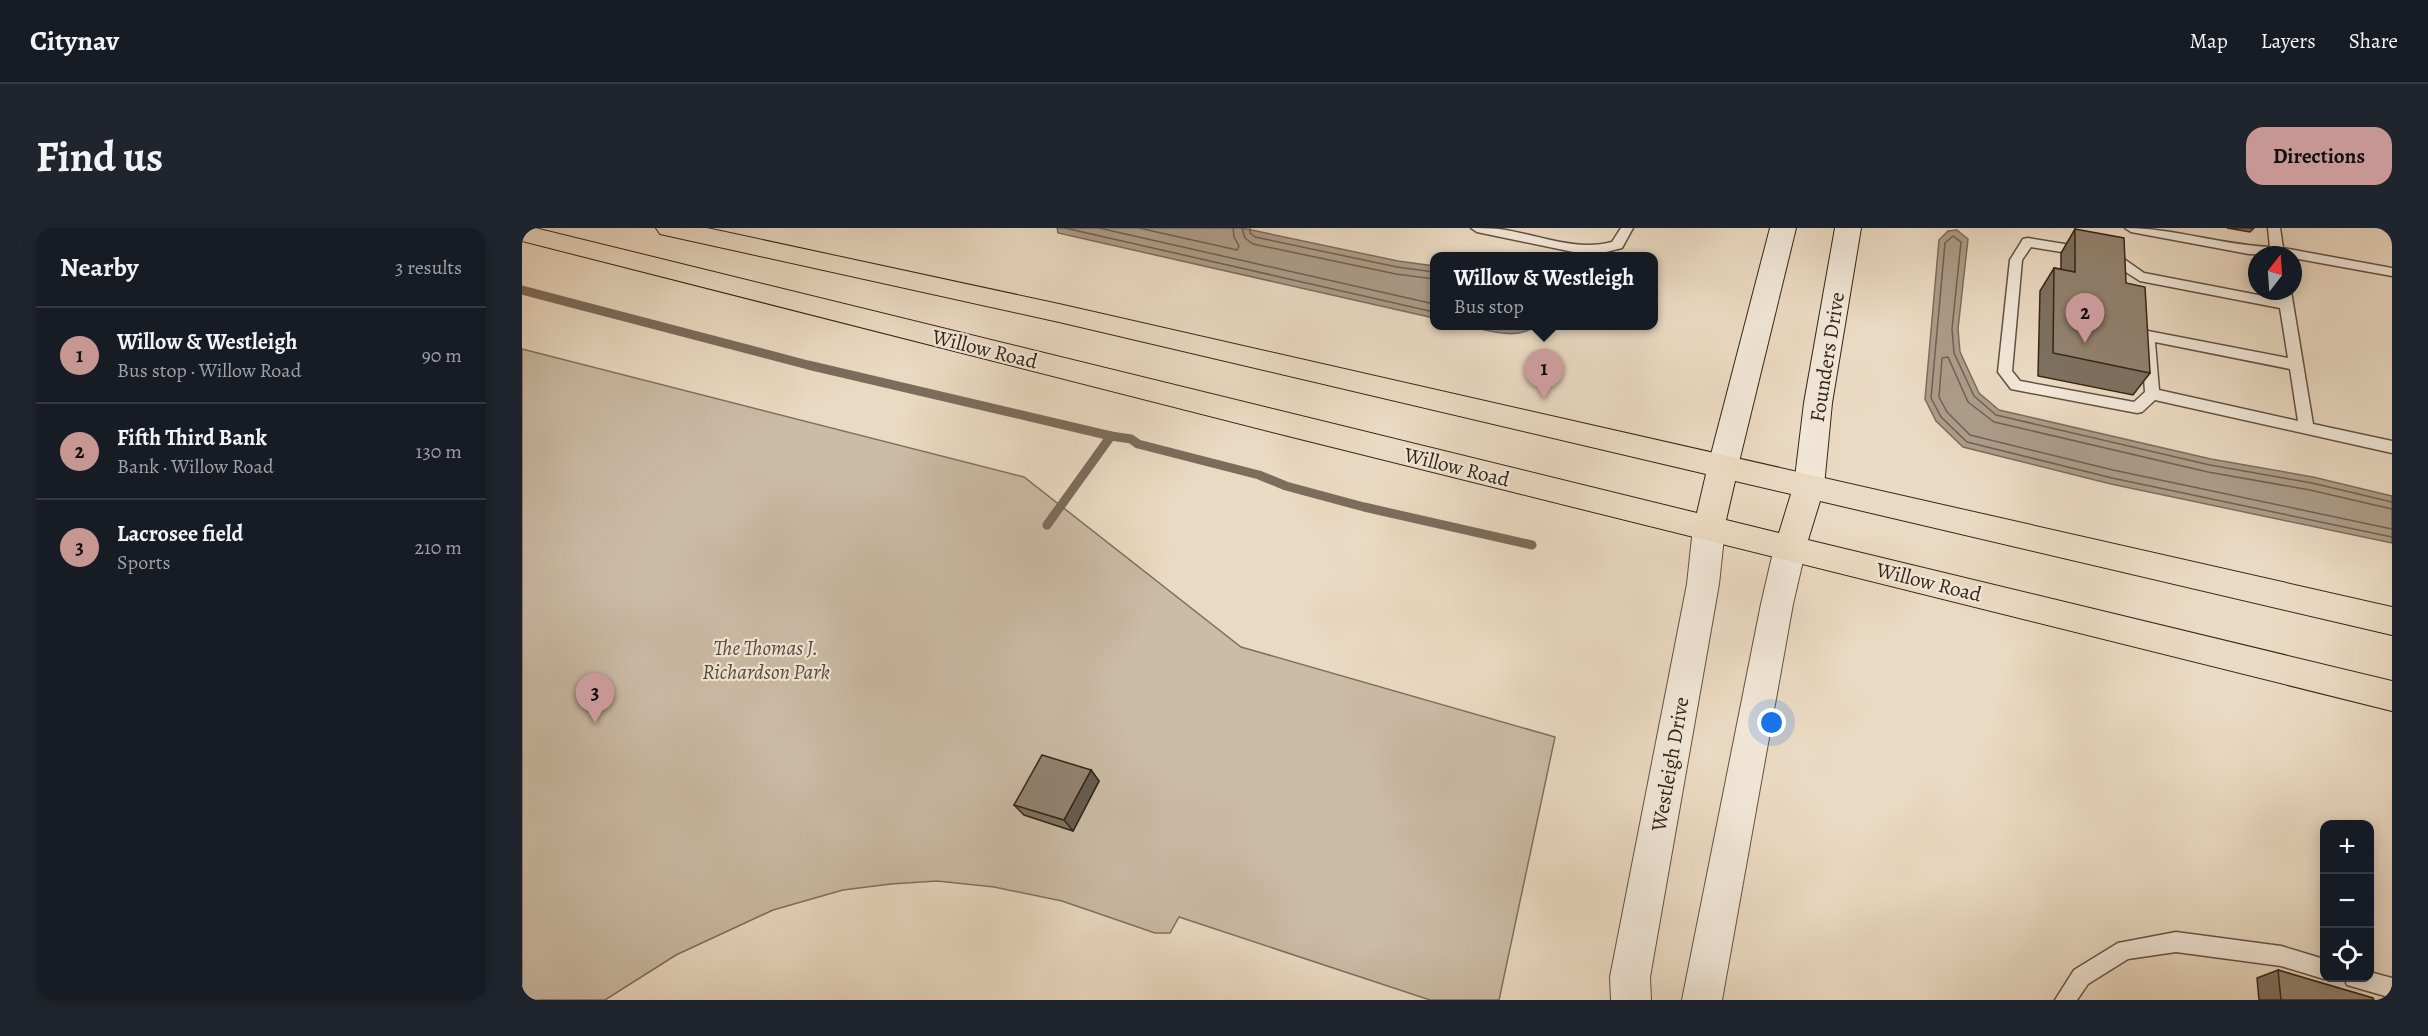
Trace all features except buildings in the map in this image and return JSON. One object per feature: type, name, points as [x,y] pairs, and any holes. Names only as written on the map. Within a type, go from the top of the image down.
[{"type":"main road","points":[[669,228],[1083,318],[2392,621]]},
{"type":"main road","name":"Willow Road","points":[[522,233],[2392,696]]},
{"type":"main road","points":[[1709,528],[1723,466]]},
{"type":"main road","points":[[1790,548],[1809,486]]},
{"type":"street","points":[[1723,466],[1783,228]]},
{"type":"street","name":"Founders Drive","points":[[1809,486],[1818,403],[1850,229]]},
{"type":"street","name":"Westleigh Drive","points":[[1631,1000],[1630,977],[1703,584],[1709,528]]},
{"type":"street","points":[[1702,1000],[1777,604],[1790,548]]},
{"type":"lane","points":[[1477,228],[1583,250],[1598,250],[1617,245],[1627,228]]},
{"type":"lane","points":[[2131,228],[2248,250]]},
{"type":"lane","points":[[2274,228],[2277,246]]},
{"type":"lane","points":[[2152,394],[2137,408],[2016,385],[2005,372],[2016,260],[2028,242],[2109,255],[2140,276],[2248,292]]},
{"type":"lane","points":[[2302,257],[2392,272]]},
{"type":"lane","points":[[2285,300],[2307,430]]},
{"type":"lane","points":[[2152,394],[2148,336],[2296,365]]},
{"type":"lane","points":[[2152,394],[2392,447]]},
{"type":"lane","points":[[2065,1000],[2081,977],[2125,950],[2176,942],[2280,956],[2320,968]]},
{"type":"lane","points":[[2369,982],[2392,988]]},
{"type":"green space","name":"The Thomas J. Richardson Park","points":[[522,349],[1024,477],[1241,647],[1555,737],[1499,1000],[1430,1000],[1179,917],[1170,933],[1155,933],[1062,901],[994,887],[937,881],[843,890],[773,910],[676,955],[605,1000],[522,1000]]},
{"type":"water","points":[[1057,228],[1242,228],[1398,261],[1430,265],[1430,317],[1058,233]]},
{"type":"water","points":[[1957,230],[1968,239],[1958,329],[1960,352],[1979,393],[1999,410],[2211,459],[2313,477],[2392,496],[2392,543],[2111,484],[1963,447],[1936,421],[1925,399],[1939,240],[1948,231]]},
{"type":"water","points":[[1484,330],[1528,330],[1511,334]]},
{"type":"waterway","points":[[522,290],[808,365],[1111,436]]},
{"type":"waterway","points":[[1047,525],[1111,436]]},
{"type":"waterway","points":[[1111,436],[1131,439],[1138,444],[1259,475],[1286,486],[1364,507],[1532,545]]},
{"type":"place","name":"Fifth Third Bank","points":[[2085,343]]},
{"type":"place","name":"Willow & Westleigh","points":[[1544,399]]},
{"type":"place","name":"Lacrosee field","points":[[595,723]]}]
